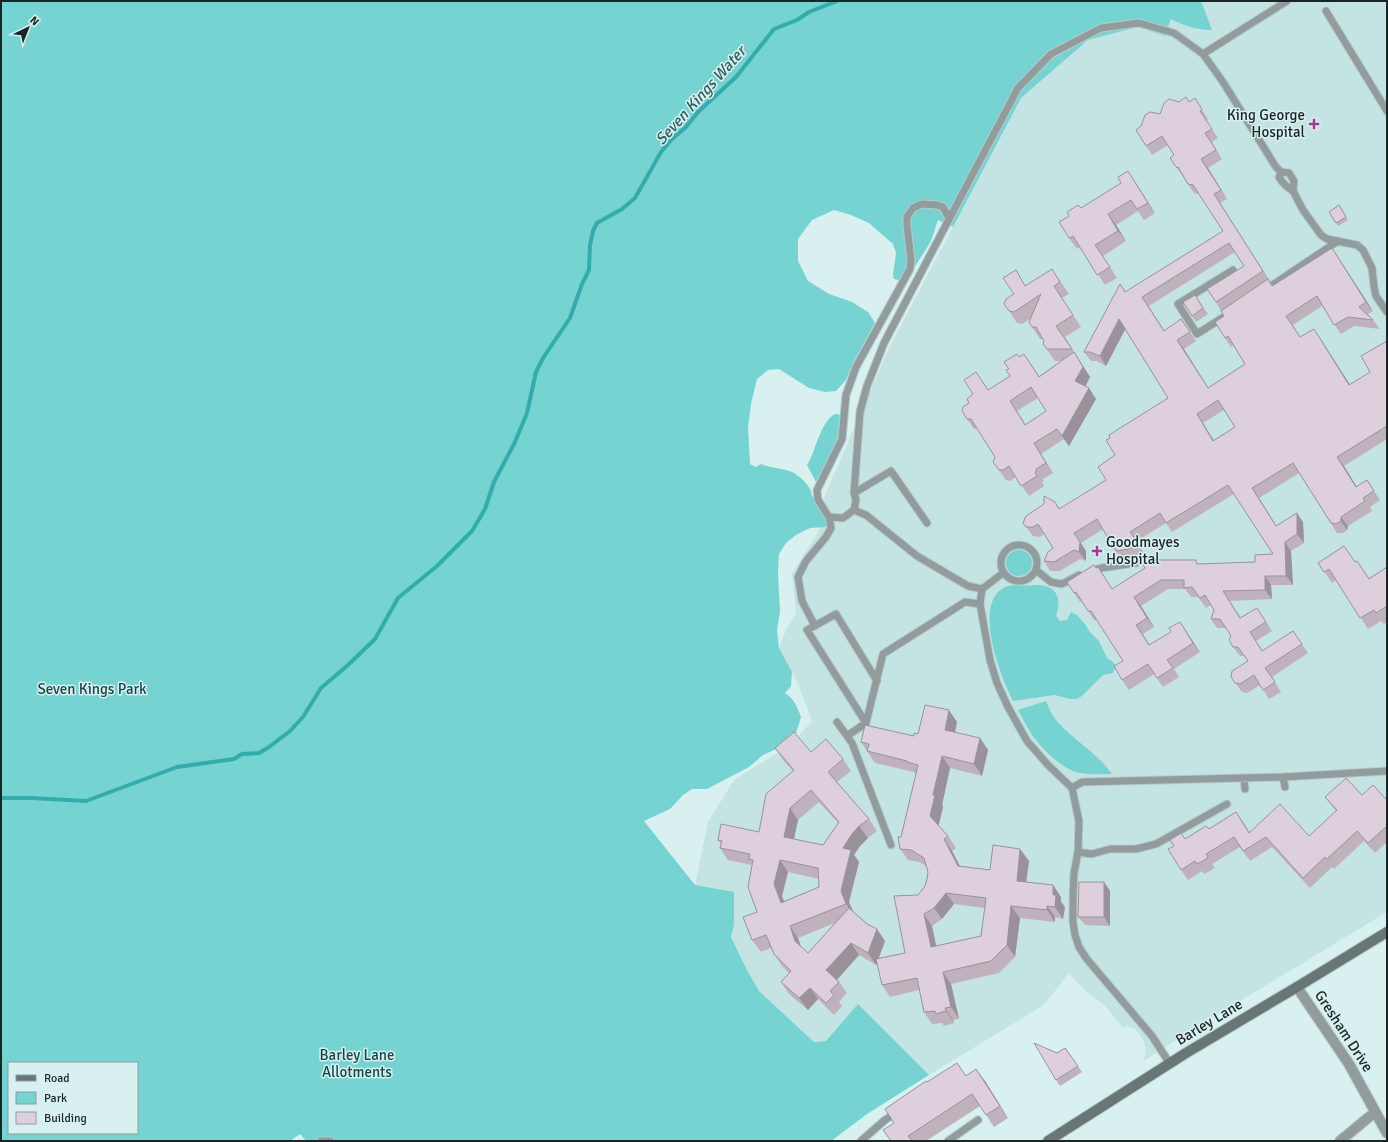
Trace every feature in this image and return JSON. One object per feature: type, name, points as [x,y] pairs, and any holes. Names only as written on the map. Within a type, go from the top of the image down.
[{"type":"main road","name":"Barley Lane","points":[[1048,1141],[1170,1064],[1387,932]]},
{"type":"street","name":"Gresham Drive","points":[[1298,987],[1349,1064],[1387,1133]]},
{"type":"street","points":[[1340,1141],[1376,1113]]},
{"type":"lane","points":[[1204,54],[1287,1]]},
{"type":"lane","points":[[1326,11],[1387,111]]},
{"type":"lane","points":[[829,517],[843,518],[854,510],[856,500],[854,493],[860,412],[867,386],[884,343],[1018,88],[1051,54],[1101,28],[1139,23],[1174,33],[1204,54],[1276,167],[1281,172],[1289,173],[1294,180],[1293,192]]},
{"type":"lane","points":[[1281,172],[1279,177],[1285,187],[1293,192],[1303,210],[1321,235],[1327,239],[1357,245],[1363,250],[1372,268],[1376,296],[1387,312]]},
{"type":"lane","points":[[815,626],[802,601],[798,577],[806,561],[826,537],[831,528],[829,517],[818,500],[817,490],[842,439],[846,395],[856,367],[910,269],[911,260],[907,217],[914,208],[922,204],[937,205],[943,208],[949,218]]},
{"type":"lane","points":[[1260,294],[1338,242]]},
{"type":"lane","points":[[1228,314],[1197,334],[1178,304],[1232,270]]},
{"type":"lane","points":[[854,493],[890,471],[927,523]]},
{"type":"lane","points":[[854,510],[866,514],[917,556],[968,586],[982,589]]},
{"type":"lane","points":[[1014,545],[1025,546],[1033,552],[1037,561],[1036,570],[1029,579],[1018,582],[1007,578],[1001,568],[1001,556],[1014,545]]},
{"type":"lane","points":[[1036,570],[1051,582],[1062,584],[1088,571],[1136,563]]},
{"type":"lane","points":[[1003,573],[982,589],[980,604],[990,660],[997,683],[1008,707],[1027,741],[1048,765],[1072,788],[1079,821],[1078,852],[1074,873],[1073,898],[1075,935],[1079,947],[1095,971],[1119,995],[1152,1036],[1170,1064]]},
{"type":"lane","points":[[847,736],[866,723],[883,654],[965,602],[980,604]]},
{"type":"lane","points":[[866,723],[807,630],[836,614],[877,680]]},
{"type":"lane","points":[[837,722],[852,743],[891,845]]},
{"type":"lane","points":[[1072,788],[1082,782],[1283,777],[1387,771]]},
{"type":"lane","points":[[1283,777],[1285,787]]},
{"type":"lane","points":[[1244,778],[1245,788]]},
{"type":"lane","points":[[1154,780],[1154,789]]},
{"type":"lane","points":[[1078,852],[1092,854],[1110,849],[1136,848],[1156,844],[1227,804]]},
{"type":"lane","points":[[861,1141],[885,1120],[903,1108]]},
{"type":"lane","points":[[948,1141],[978,1120]]},
{"type":"lane","points":[[321,1141],[330,1141]]},
{"type":"shaded area","name":"Goodmayes Hospital","points":[[1175,1],[1387,1],[1387,912],[1142,1062],[1146,1051],[1144,1042],[1139,1034],[1133,1027],[1130,1028],[1128,1026],[1123,1028],[1106,1007],[1084,990],[1069,973],[1044,1005],[929,1075],[916,1063],[826,1041],[814,1042],[759,991],[731,937],[734,925],[695,885],[708,822],[734,780],[777,753],[797,738],[812,721],[799,686],[779,648],[786,630],[796,613],[792,574],[821,527],[819,509],[889,348],[1021,98],[1088,40],[1138,27],[1165,36]]},
{"type":"green space","points":[[1,1],[1201,1],[1212,30],[1191,27],[1171,19],[1165,36],[1138,27],[1088,40],[1021,98],[953,227],[938,220],[931,241],[912,271],[899,280],[894,279],[893,275],[896,253],[893,244],[869,223],[851,215],[834,210],[812,220],[798,239],[798,261],[808,281],[829,294],[852,302],[868,312],[875,323],[853,363],[846,380],[836,391],[825,392],[809,388],[779,369],[768,370],[757,379],[751,404],[748,428],[750,464],[756,467],[761,464],[795,474],[808,486],[812,496],[823,499],[819,509],[826,517],[826,527],[810,528],[796,535],[786,543],[779,554],[778,574],[780,611],[777,630],[779,648],[792,672],[791,686],[785,693],[795,703],[801,717],[796,733],[783,746],[763,755],[749,767],[707,789],[692,789],[683,795],[670,809],[644,821],[695,885],[734,892],[734,925],[731,937],[746,968],[759,991],[814,1042],[826,1041],[858,1004],[929,1075],[867,1114],[831,1141],[306,1141],[300,1134],[290,1141],[1,1141]]},
{"type":"green space","points":[[835,414],[839,414],[840,422],[837,440],[816,482],[807,465],[822,430],[830,418]]},
{"type":"green space","points":[[1019,550],[1028,554],[1032,563],[1028,572],[1019,576],[1010,572],[1006,563],[1010,554]]},
{"type":"green space","points":[[1015,585],[1036,585],[1049,587],[1053,590],[1058,598],[1058,610],[1056,616],[1060,621],[1067,620],[1071,612],[1077,615],[1099,641],[1107,658],[1116,666],[1113,673],[1103,675],[1077,699],[1070,699],[1055,695],[1013,701],[1002,676],[992,643],[990,626],[990,610],[994,597],[1003,588]]},
{"type":"green space","points":[[1046,701],[1053,716],[1059,724],[1098,758],[1112,774],[1088,774],[1074,771],[1060,764],[1041,746],[1032,735],[1018,710]]},
{"type":"building","points":[[1186,97],[1189,102],[1195,98],[1202,109],[1200,111],[1212,129],[1205,133],[1216,150],[1201,159],[1221,190],[1214,194],[1263,271],[1216,302],[1207,289],[1244,266],[1229,243],[1142,297],[1164,331],[1181,319],[1190,332],[1177,340],[1208,388],[1245,364],[1228,336],[1225,338],[1215,322],[1224,316],[1221,311],[1268,279],[1272,286],[1332,248],[1366,302],[1359,307],[1373,320],[1348,317],[1334,325],[1317,296],[1286,316],[1300,337],[1314,329],[1349,385],[1370,372],[1361,356],[1387,341],[1387,426],[1337,457],[1356,487],[1367,480],[1374,491],[1363,498],[1365,501],[1341,517],[1341,521],[1336,524],[1331,523],[1293,463],[1252,488],[1276,526],[1297,513],[1297,534],[1285,542],[1286,576],[1265,576],[1265,590],[1223,591],[1240,618],[1257,608],[1266,622],[1250,632],[1262,651],[1293,631],[1302,644],[1265,668],[1275,682],[1263,690],[1254,675],[1240,684],[1235,683],[1231,677],[1232,671],[1248,661],[1238,647],[1233,647],[1229,640],[1231,636],[1220,619],[1211,619],[1214,610],[1205,595],[1200,598],[1192,587],[1184,588],[1184,580],[1161,580],[1134,597],[1147,618],[1136,625],[1149,645],[1171,632],[1169,628],[1180,622],[1193,643],[1167,660],[1173,668],[1157,678],[1148,664],[1122,680],[1114,666],[1123,661],[1091,611],[1088,611],[1076,592],[1074,593],[1067,582],[1094,565],[1096,568],[1098,567],[1112,589],[1145,568],[1139,559],[1159,558],[1159,560],[1196,560],[1197,564],[1255,562],[1255,555],[1273,554],[1228,485],[1166,523],[1160,513],[1130,532],[1138,543],[1129,549],[1117,551],[1107,540],[1108,538],[1097,519],[1074,533],[1080,542],[1079,552],[1074,550],[1054,562],[1044,561],[1048,552],[1053,548],[1038,524],[1033,527],[1026,527],[1023,523],[1026,516],[1044,504],[1044,496],[1055,502],[1059,509],[1106,480],[1098,467],[1115,455],[1106,440],[1110,438],[1109,435],[1168,398],[1119,319],[1100,356],[1090,352],[1084,352],[1120,284],[1125,292],[1223,231],[1193,185],[1188,184],[1178,167],[1177,168],[1170,158],[1174,155],[1162,136],[1146,146],[1136,130],[1141,126],[1145,115],[1150,112],[1160,114],[1164,103],[1169,99],[1179,102]],"holes":[[[1218,400],[1235,427],[1213,441],[1197,414]]]},
{"type":"building","points":[[1128,171],[1148,203],[1137,209],[1131,200],[1108,214],[1118,231],[1095,245],[1110,267],[1097,275],[1073,236],[1069,238],[1059,222],[1069,216],[1067,212],[1078,205],[1081,208],[1121,183],[1118,177]]},
{"type":"building","points":[[1339,205],[1346,217],[1336,223],[1329,212]]},
{"type":"building","points":[[1052,269],[1060,282],[1054,286],[1073,315],[1056,326],[1072,349],[1047,349],[1043,344],[1044,341],[1036,327],[1032,327],[1029,322],[1041,294],[1014,312],[1009,311],[1004,304],[1006,299],[1014,294],[1003,278],[1016,270],[1025,286]]},
{"type":"building","points":[[1195,295],[1203,308],[1192,316],[1183,302]]},
{"type":"building","points":[[1074,352],[1083,367],[1075,381],[1089,388],[1062,436],[1057,429],[1034,443],[1046,463],[1036,469],[1037,471],[1035,472],[1037,476],[1021,486],[1009,466],[1003,470],[999,470],[993,462],[995,457],[971,419],[967,419],[962,411],[963,407],[969,403],[967,399],[973,394],[964,380],[976,372],[988,390],[1010,376],[1006,370],[1009,369],[1004,362],[1017,354],[1019,357],[1024,354],[1039,377]],"holes":[[[1031,387],[1046,411],[1025,425],[1010,401]]]},
{"type":"building","points":[[1344,546],[1355,562],[1357,561],[1369,579],[1387,567],[1387,606],[1376,613],[1374,610],[1360,618],[1329,569],[1324,572],[1318,563]]},
{"type":"building","points":[[925,705],[949,710],[945,730],[980,738],[974,764],[942,756],[933,795],[935,795],[930,816],[948,836],[944,839],[958,866],[990,870],[993,845],[1020,849],[1017,881],[1053,885],[1053,895],[1056,895],[1055,907],[1047,906],[1047,910],[1011,906],[1007,945],[991,961],[943,972],[951,1007],[945,1008],[946,1011],[936,1014],[935,1011],[924,1012],[917,978],[882,985],[876,959],[905,953],[894,896],[918,895],[925,886],[927,879],[928,872],[924,858],[911,850],[900,849],[898,837],[901,837],[918,765],[867,751],[869,744],[861,742],[865,725],[914,736],[914,733],[918,734]],"holes":[[[946,893],[986,898],[981,936],[931,947],[924,914],[934,908]]]},
{"type":"building","points":[[794,732],[811,752],[826,739],[843,759],[828,772],[869,819],[859,826],[843,848],[851,850],[841,891],[846,904],[790,926],[795,941],[808,953],[849,908],[867,924],[877,929],[868,953],[851,943],[826,970],[839,982],[830,991],[834,995],[826,1003],[810,988],[799,998],[781,982],[791,971],[774,954],[766,935],[752,940],[743,917],[757,912],[748,887],[753,860],[749,859],[750,854],[720,848],[722,841],[718,840],[721,824],[759,832],[766,794],[794,770],[775,748]],"holes":[[[811,790],[839,822],[823,845],[784,837],[790,808]],[[780,860],[818,868],[819,887],[781,903],[774,884]]]},
{"type":"building","points":[[1346,778],[1362,795],[1373,785],[1387,800],[1387,826],[1368,843],[1357,831],[1327,859],[1325,857],[1303,878],[1266,837],[1243,851],[1234,837],[1206,854],[1208,858],[1197,864],[1195,861],[1181,870],[1168,849],[1174,846],[1170,840],[1181,833],[1185,839],[1206,826],[1209,829],[1236,812],[1249,833],[1280,804],[1309,836],[1337,810],[1325,797]]},
{"type":"building","points":[[1079,882],[1104,882],[1104,917],[1078,917]]},
{"type":"building","points":[[1034,1043],[1057,1053],[1065,1048],[1078,1066],[1056,1080]]},
{"type":"building","points":[[957,1063],[966,1076],[976,1069],[1000,1106],[986,1115],[972,1094],[908,1136],[912,1141],[891,1141],[883,1130],[894,1123],[885,1109],[926,1081],[927,1082]]},
{"type":"waterway","name":"Seven Kings Water","points":[[1,798],[86,801],[177,767],[234,759],[242,754],[259,753],[290,731],[303,717],[321,688],[375,639],[398,598],[437,566],[472,531],[485,509],[494,482],[515,442],[527,413],[536,372],[543,358],[570,318],[582,284],[589,270],[590,245],[593,231],[597,223],[622,209],[635,198],[661,152],[672,139],[686,127],[698,112],[736,77],[774,29],[797,20],[809,12],[837,1]]},
{"type":"place","name":"King George Hospital","points":[[1314,124]]},
{"type":"place","name":"Goodmayes Hospital","points":[[1097,551]]},
{"type":"park label","name":"Seven Kings Park","points":[[92,689]]},
{"type":"park label","name":"Barley Lane Allotments","points":[[357,1064]]}]
